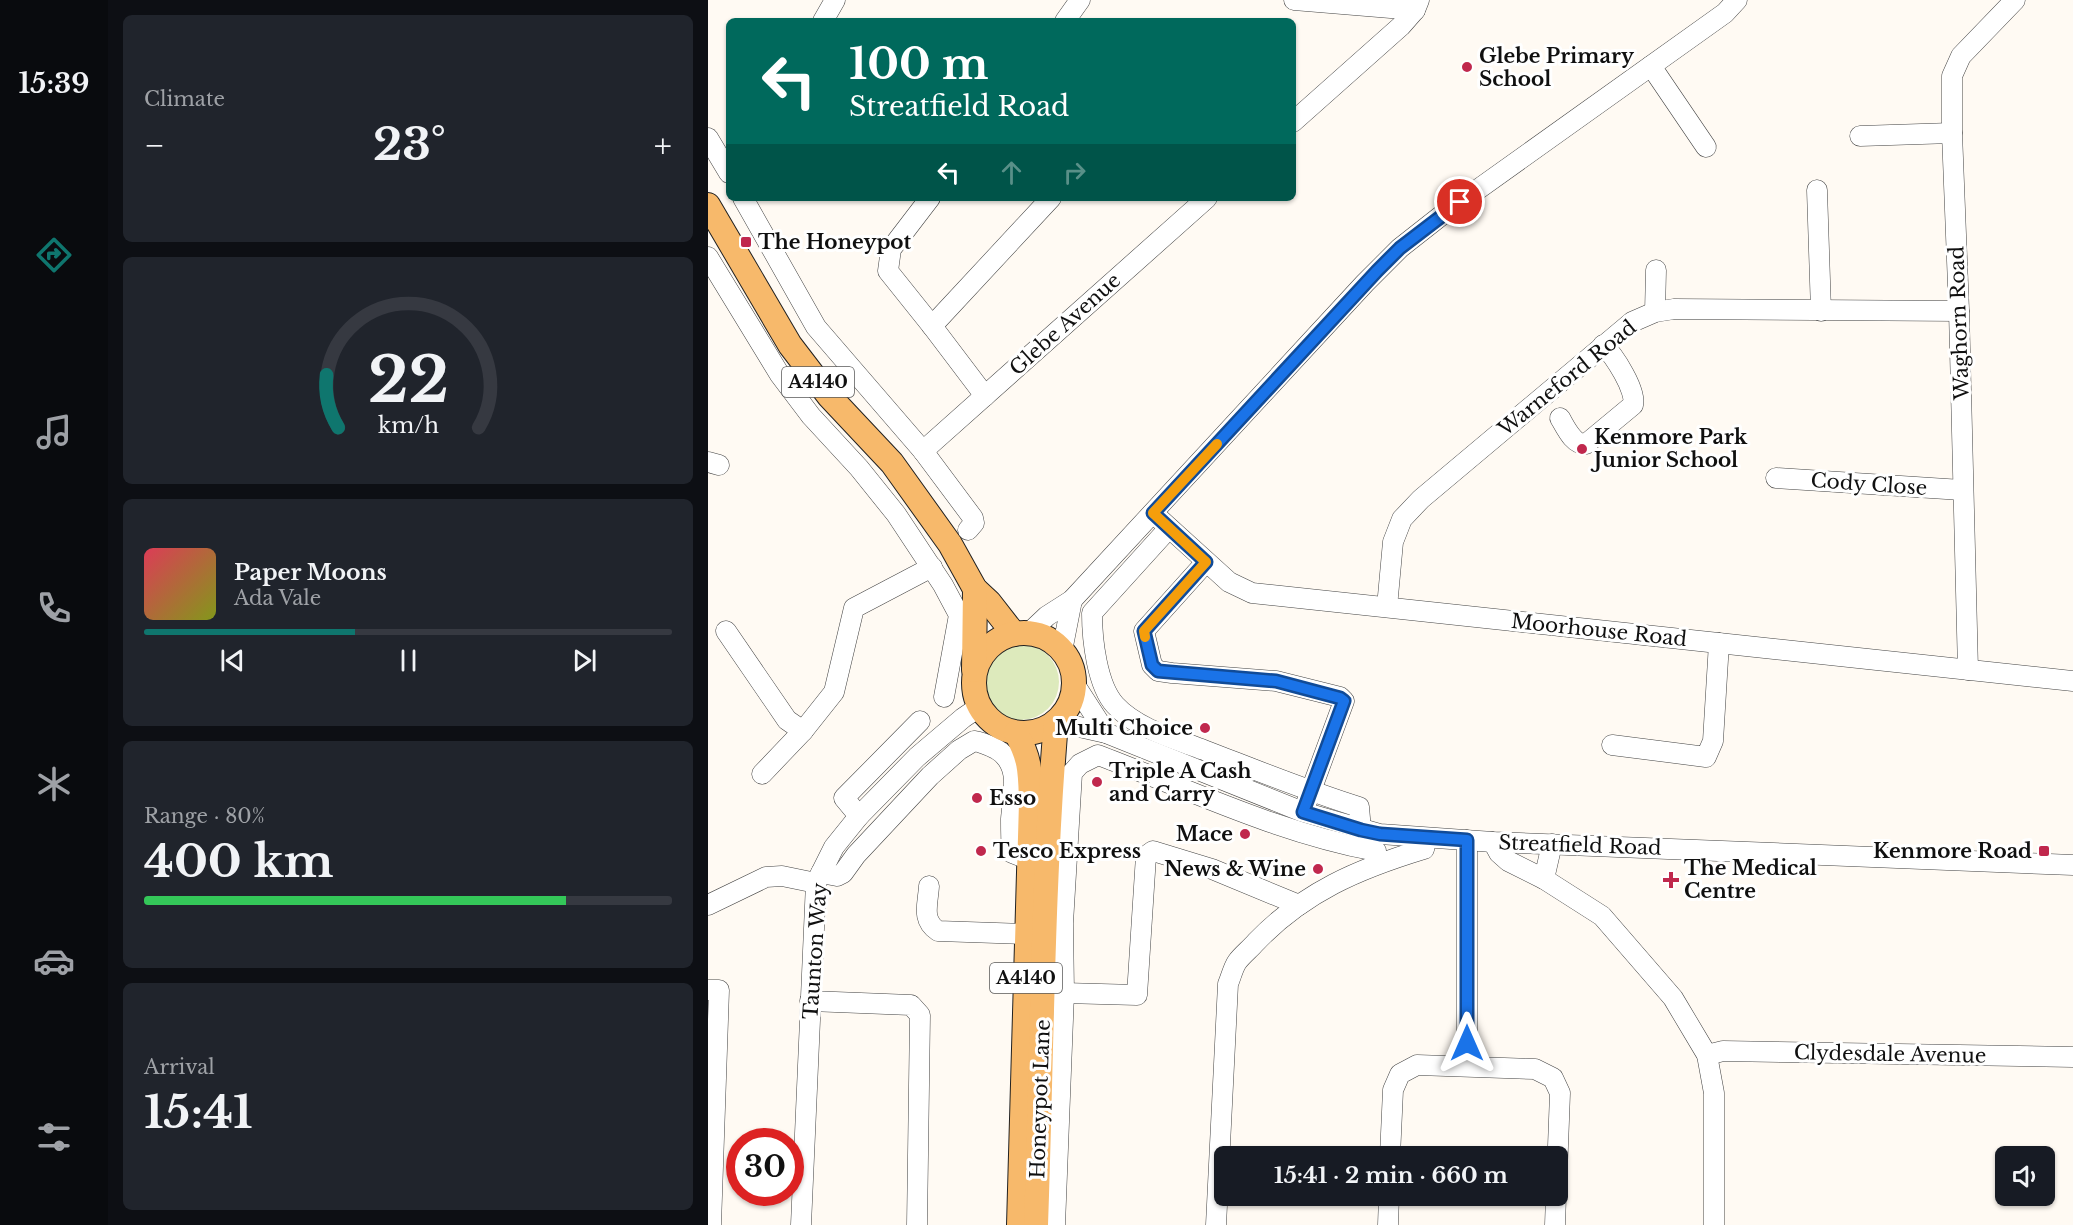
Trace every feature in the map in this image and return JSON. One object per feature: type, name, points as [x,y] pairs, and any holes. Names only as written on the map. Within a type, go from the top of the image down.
[{"type":"main road","name":"A4140","points":[[708,205],[790,345],[829,396],[892,463],[950,544],[975,589],[1022,634]]},
{"type":"main road","name":"A4140","points":[[974,674],[975,589]]},
{"type":"main road","points":[[1022,634],[1041,636],[1053,642],[1062,651],[1071,667],[1075,685],[1069,707],[1057,722],[1037,732],[1016,733],[1000,728],[986,718],[979,707],[974,688],[974,674],[979,659],[988,647],[998,640],[1022,634]]},
{"type":"main road","name":"Honeypot Lane","points":[[1036,1225],[1042,1064],[1059,823],[1057,722]]},
{"type":"main road","name":"Honeypot Lane","points":[[1016,733],[1026,750],[1030,764],[1027,934],[1042,1064],[1019,1225]]},
{"type":"street","points":[[825,18],[835,0]]},
{"type":"street","points":[[1067,18],[1080,0]]},
{"type":"street","points":[[1294,0],[1417,5]]},
{"type":"street","points":[[1022,634],[1072,600],[1400,248],[1442,214],[1725,13],[1737,0]]},
{"type":"street","name":"Waghorn Road","points":[[1968,670],[1952,133],[1953,76],[1961,56],[2015,0]]},
{"type":"street","points":[[1296,119],[1401,26],[1417,5]]},
{"type":"street","points":[[1651,66],[1707,147]]},
{"type":"street","points":[[1860,136],[1952,133]]},
{"type":"street","points":[[708,138],[726,168]]},
{"type":"street","points":[[1817,190],[1821,311]]},
{"type":"street","points":[[745,201],[816,327],[923,451],[973,518],[974,524],[968,530]]},
{"type":"street","points":[[928,201],[891,249],[888,271],[985,396]]},
{"type":"street","points":[[932,326],[1048,201]]},
{"type":"street","name":"Glebe Avenue","points":[[923,451],[1204,201]]},
{"type":"street","points":[[708,257],[780,375],[811,416],[849,457],[896,514],[932,567],[959,615],[944,697]]},
{"type":"street","points":[[719,275],[741,262]]},
{"type":"street","points":[[1654,312],[1656,270]]},
{"type":"street","name":"Warneford Road","points":[[1387,607],[1393,542],[1402,519],[1421,499],[1632,322],[1654,312],[1674,309],[1959,311]]},
{"type":"street","points":[[790,345],[816,327]]},
{"type":"street","points":[[1560,418],[1576,442],[1581,445],[1586,444],[1633,405],[1633,395],[1612,353],[1603,345]]},
{"type":"street","points":[[849,457],[869,439]]},
{"type":"street","name":"Cody Close","points":[[1776,478],[1962,490]]},
{"type":"street","name":"Moorhouse Road","points":[[1153,513],[1229,582],[1252,593],[2073,681]]},
{"type":"street","points":[[1169,528],[1092,613],[1092,633],[1104,691],[1128,716],[1171,737],[1310,792],[1359,807],[1373,845]]},
{"type":"street","points":[[1108,562],[1126,575]]},
{"type":"street","points":[[1206,562],[1144,631],[1152,665],[1158,671],[1172,673],[1276,681],[1344,701],[1303,812]]},
{"type":"street","points":[[762,774],[803,731],[834,692],[854,608],[932,567]]},
{"type":"street","points":[[1062,651],[1072,600]]},
{"type":"street","points":[[726,631],[787,720],[803,731]]},
{"type":"street","points":[[1612,745],[1706,757],[1713,741],[1719,643]]},
{"type":"street","points":[[1075,685],[1106,733]]},
{"type":"street","name":"Taunton Way","points":[[801,1225],[810,1001],[819,878],[834,847],[859,816],[917,758],[979,707]]},
{"type":"street","points":[[859,816],[844,798],[920,721]]},
{"type":"street","name":"Streatfield Road","points":[[1057,722],[1106,733],[1303,812],[1373,845],[1427,838],[2073,865]]},
{"type":"street","points":[[1160,779],[1171,737]]},
{"type":"street","points":[[902,738],[930,776]]},
{"type":"street","points":[[708,905],[766,877],[819,878],[843,873],[856,855],[930,776],[959,750],[974,741],[986,744],[1000,752],[1012,766],[1014,776],[1011,821],[1012,853],[1028,859]]},
{"type":"street","points":[[1055,1225],[1042,1064],[1064,993],[1059,823],[1072,773],[1080,764],[1098,755],[1232,809],[1300,833],[1373,845],[1424,849],[1427,838]]},
{"type":"street","points":[[1467,840],[1467,1066]]},
{"type":"street","points":[[1493,842],[1499,853],[1508,861],[1544,879],[1602,916],[1673,998],[1707,1055],[1714,1093],[1714,1225]]},
{"type":"street","points":[[1544,879],[1552,844]]},
{"type":"street","points":[[1216,1225],[1228,984],[1237,962],[1268,929],[1299,904],[1331,884],[1373,845]]},
{"type":"street","points":[[1064,993],[1137,995],[1146,856],[1153,851],[1212,869],[1299,904]]},
{"type":"street","points":[[929,886],[926,918],[930,926],[938,931],[1027,934]]},
{"type":"street","points":[[708,990],[719,990],[711,1225]]},
{"type":"street","points":[[810,1001],[911,1005],[921,1016],[917,1225]]},
{"type":"street","name":"Clydesdale Avenue","points":[[1707,1055],[1723,1051],[2073,1057]]},
{"type":"street","points":[[1390,1146],[1393,1090],[1400,1074],[1417,1065],[1535,1069],[1553,1078],[1560,1093],[1558,1146]]},
{"type":"street","points":[[1388,1225],[1389,1206]]},
{"type":"street","points":[[1555,1225],[1556,1206]]},
{"type":"green space","points":[[1021,644],[1035,647],[1048,655],[1056,668],[1059,682],[1056,696],[1048,709],[1035,717],[1021,720],[1007,717],[994,709],[986,696],[983,682],[986,668],[994,655],[1007,647]]},
{"type":"slow traffic","points":[[1145,637],[1144,631],[1206,562],[1153,513],[1217,444]]},
{"type":"place","name":"Glebe Primary School","points":[[1467,67]]},
{"type":"place","name":"The Honeypot","points":[[746,242]]},
{"type":"place","name":"Kenmore Park Junior School","points":[[1582,449]]},
{"type":"place","name":"Multi Choice","points":[[1205,728]]},
{"type":"place","name":"Triple A Cash and Carry","points":[[1097,782]]},
{"type":"place","name":"Esso","points":[[977,798]]},
{"type":"place","name":"Mace","points":[[1245,834]]},
{"type":"place","name":"Tesco Express","points":[[981,851]]},
{"type":"place","name":"Kenmore Road","points":[[2044,851]]},
{"type":"place","name":"News & Wine","points":[[1318,869]]},
{"type":"place","name":"The Medical Centre","points":[[1671,880]]},
{"type":"route","points":[[1460,202],[1400,248],[1377,271],[1153,513],[1206,562],[1144,631],[1152,665],[1158,671],[1276,681],[1344,701],[1303,812],[1380,834],[1467,840],[1467,1043]]}]
